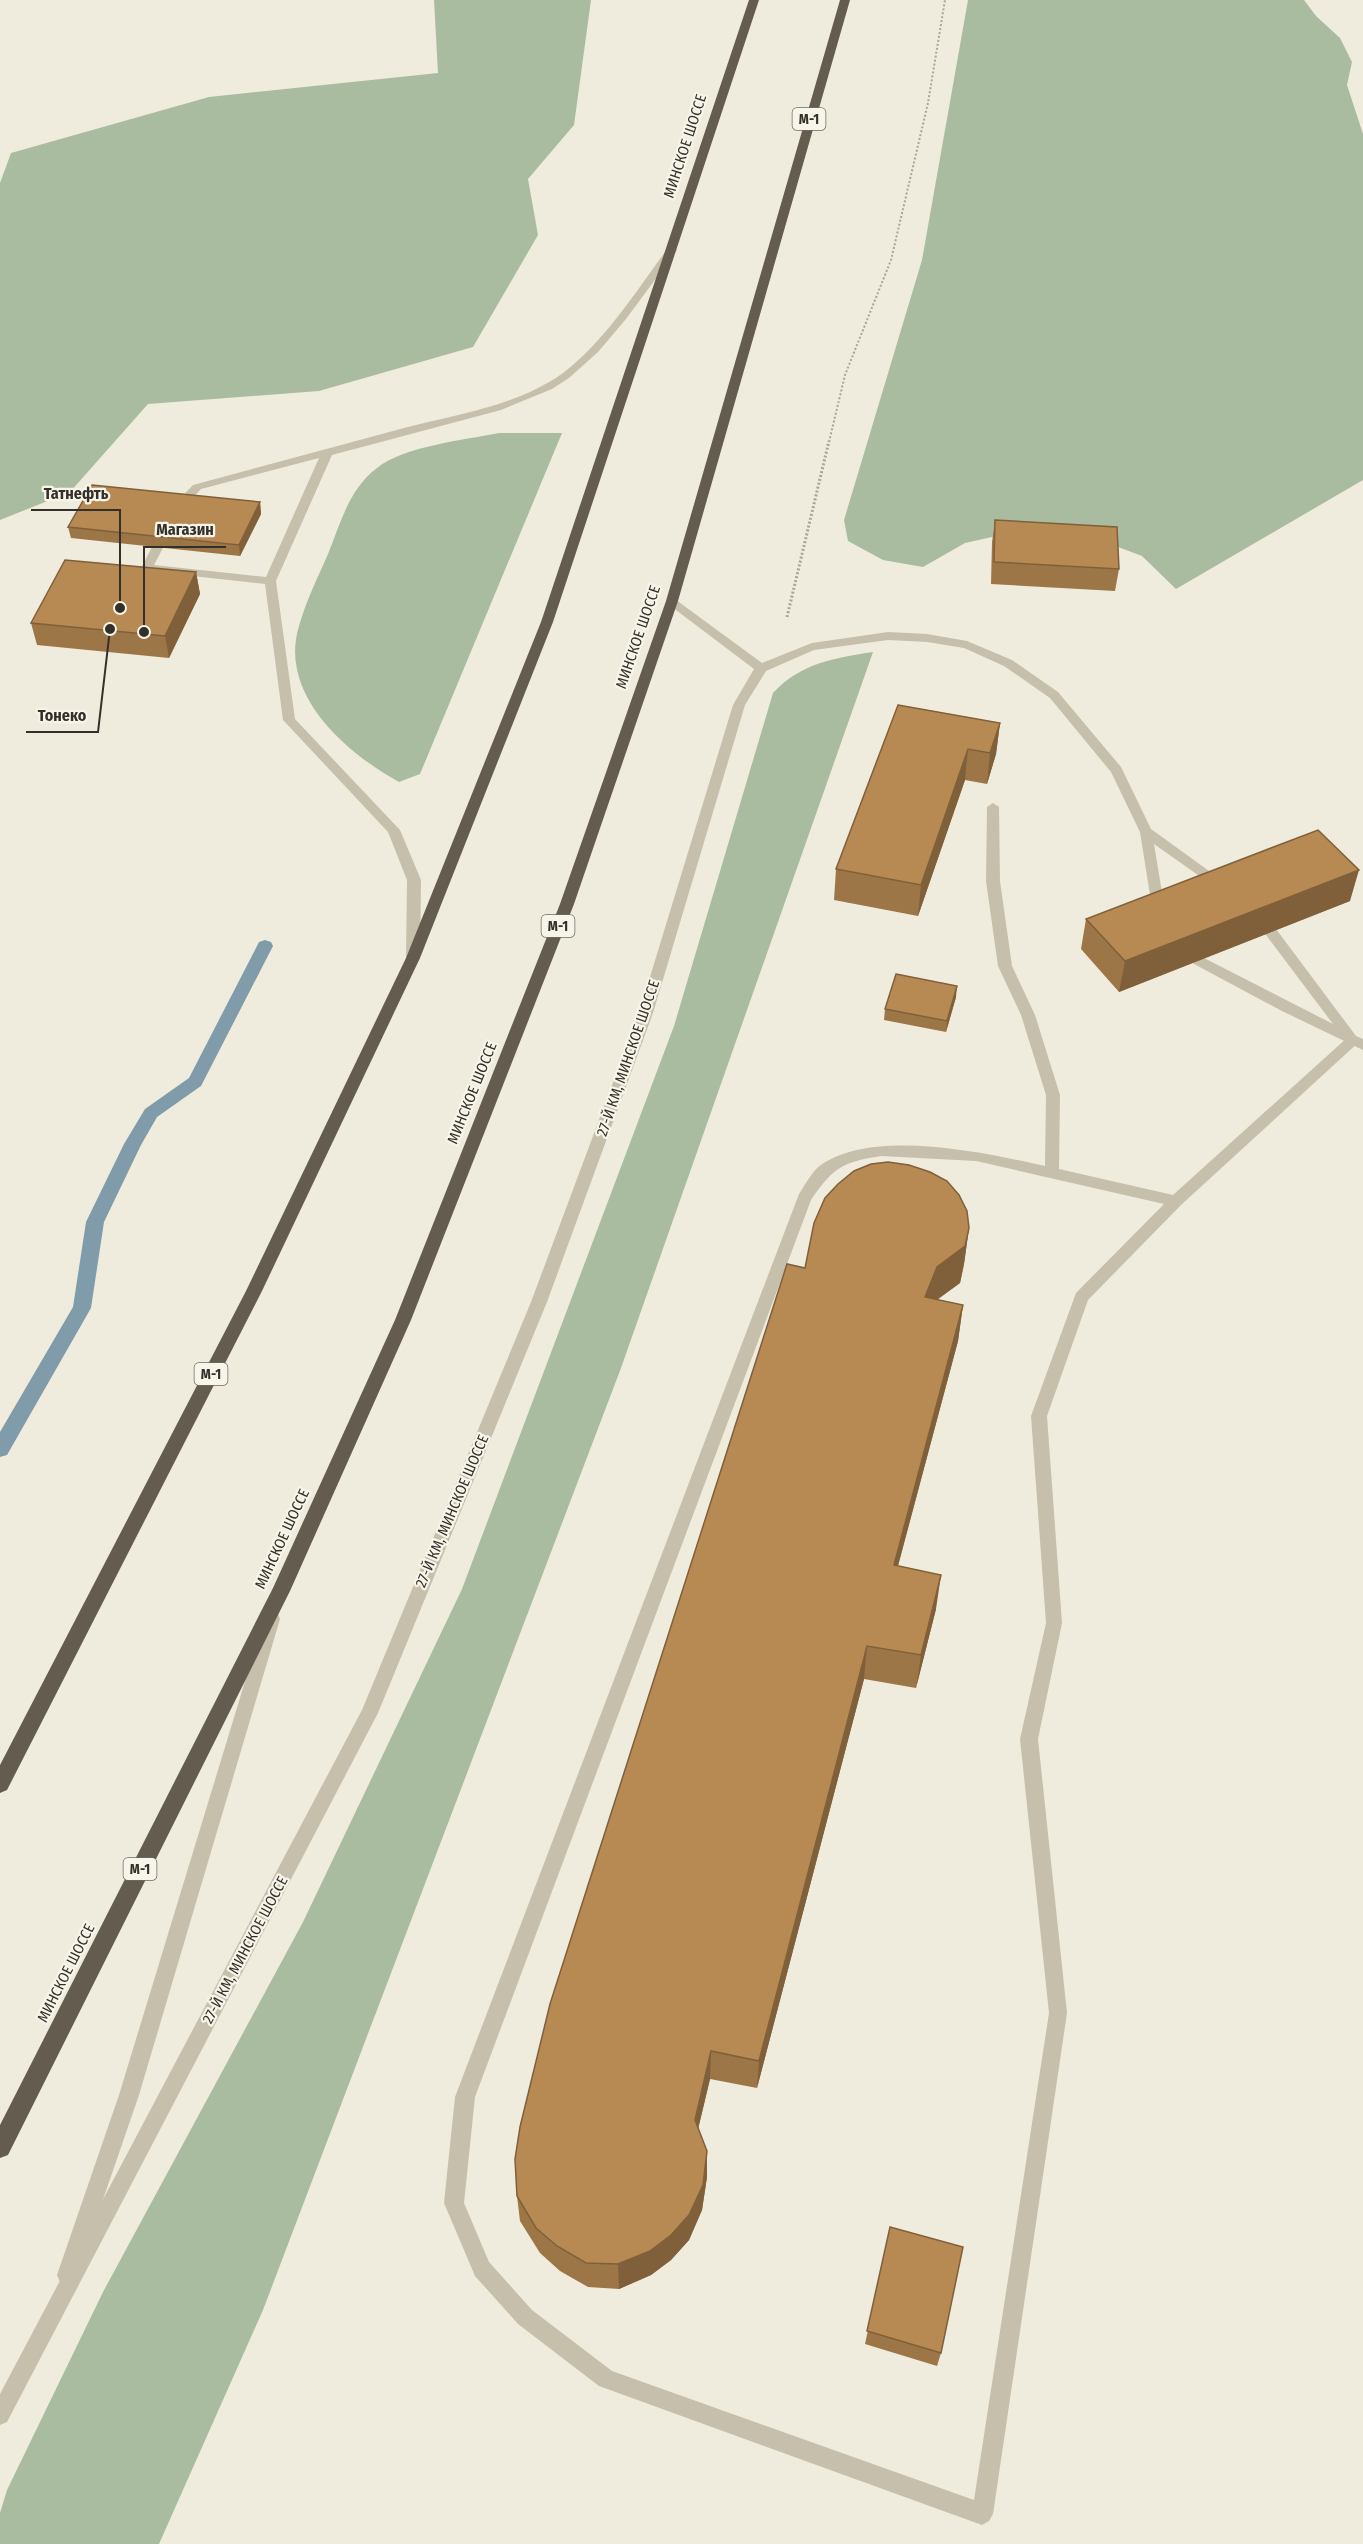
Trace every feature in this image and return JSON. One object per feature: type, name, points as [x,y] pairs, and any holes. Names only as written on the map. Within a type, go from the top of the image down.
[{"type":"highway","name":"МИНСКОЕ ШОССЕ","points":[[0,1784],[254,1291],[413,958],[547,622],[754,0]]},
{"type":"highway","name":"МИНСКОЕ ШОССЕ","points":[[0,2147],[281,1591],[403,1320],[567,903],[672,601],[845,0]]},
{"type":"street","points":[[270,581],[147,568],[180,505],[197,488],[424,426],[492,411],[533,395],[566,375],[593,352],[672,250]]},
{"type":"street","points":[[327,453],[270,581],[289,720],[394,830],[414,880],[413,958]]},
{"type":"street","points":[[672,601],[761,668],[812,647],[888,636],[927,638],[967,645],[1008,663],[1054,695],[1117,770],[1146,832],[1160,919]]},
{"type":"street","name":"27-Й КМ, МИНСКОЕ ШОССЕ","points":[[0,2415],[369,1713],[539,1302],[646,1013],[739,705],[761,668]]},
{"type":"street","points":[[993,807],[993,881],[1005,966],[1028,1015],[1053,1095],[1052,1174]]},
{"type":"street","points":[[1146,832],[1231,892]]},
{"type":"street","points":[[1271,932],[1358,1043]]},
{"type":"street","points":[[1199,961],[1358,1043]]},
{"type":"street","points":[[1176,1201],[976,1156],[881,1151],[852,1155],[824,1170],[804,1198],[465,2097],[454,2203],[482,2269],[525,2317],[606,2379],[982,2514],[1058,2013],[1029,1739],[1054,1623],[1039,1416],[1081,1297],[1176,1201],[1358,1043]]},
{"type":"street","points":[[54,2312],[129,2095],[281,1591]]},
{"type":"path","points":[[761,668],[786,620],[845,375],[891,260],[928,104],[945,0]]},
{"type":"green space","points":[[434,0],[591,0],[574,125],[528,179],[538,235],[473,347],[319,391],[148,404],[70,492],[0,520],[0,183],[11,153],[209,97],[438,73]]},
{"type":"green space","points":[[968,0],[1304,0],[1316,16],[1340,38],[1352,62],[1347,85],[1363,134],[1363,480],[1176,589],[1142,556],[1086,535],[1024,530],[965,543],[923,567],[883,560],[848,541],[844,520],[922,260]]},
{"type":"green space","points":[[499,433],[562,433],[420,774],[399,782],[358,755],[339,738],[321,719],[307,698],[298,675],[295,651],[299,626],[347,507],[367,476],[389,460],[403,454],[435,445]]},
{"type":"green space","points":[[873,652],[621,1368],[263,2310],[159,2544],[0,2544],[0,2513],[7,2490],[103,2292],[303,1922],[462,1589],[674,1026],[773,693],[807,668],[832,660]]},
{"type":"building","points":[[92,485],[260,502],[239,545],[68,527]]},
{"type":"building","points":[[995,520],[1117,527],[1119,569],[994,562]]},
{"type":"building","points":[[65,560],[196,572],[165,636],[31,623]]},
{"type":"building","points":[[898,705],[1000,723],[990,753],[968,749],[921,885],[836,869]]},
{"type":"building","points":[[1318,830],[1359,870],[1125,961],[1086,919]]},
{"type":"building","points":[[896,974],[957,986],[947,1021],[885,1009]]},
{"type":"building","points":[[888,1162],[909,1165],[947,1181],[959,1195],[967,1211],[969,1228],[965,1246],[937,1267],[925,1297],[963,1305],[894,1565],[941,1575],[921,1655],[867,1646],[759,2061],[711,2051],[695,2120],[707,2151],[703,2185],[689,2215],[671,2235],[650,2251],[618,2264],[586,2263],[557,2246],[536,2228],[517,2196],[515,2159],[520,2127],[550,2004],[787,1264],[805,1268],[814,1223],[825,1198],[838,1184],[854,1171],[871,1164]]},
{"type":"building","points":[[890,2227],[963,2247],[941,2353],[867,2331]]},
{"type":"waterway","points":[[0,1449],[82,1308],[95,1222],[133,1144],[151,1113],[195,1082],[265,946]]},
{"type":"place","name":"Татнефть","points":[[120,608]]},
{"type":"place","name":"Тонеко","points":[[110,629]]},
{"type":"place","name":"Магазин","points":[[144,632]]}]
